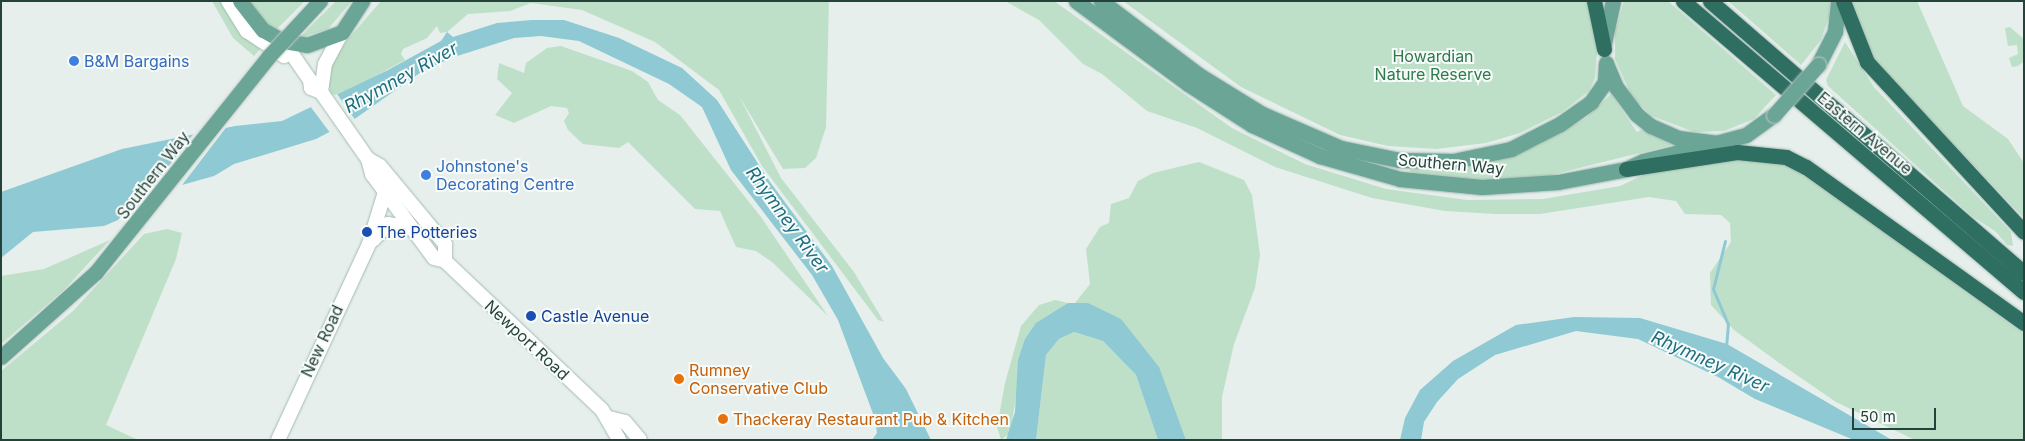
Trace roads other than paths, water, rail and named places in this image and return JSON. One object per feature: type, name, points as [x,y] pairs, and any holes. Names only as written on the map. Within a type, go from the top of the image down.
[{"type":"highway","points":[[1594,1],[1605,56]]},
{"type":"highway","name":"Eastern Avenue","points":[[1683,1],[2024,292]]},
{"type":"highway","name":"Eastern Avenue","points":[[1710,1],[2024,273]]},
{"type":"highway","points":[[1843,1],[1859,49],[1873,69],[2024,232]]},
{"type":"highway","points":[[1716,143],[1760,143],[1797,154],[2024,323]]},
{"type":"highway","points":[[1626,169],[1737,152],[1786,157],[1942,263]]},
{"type":"main road","points":[[228,1],[247,31],[277,50],[304,84],[316,90],[325,64],[342,32],[363,2]]},
{"type":"main road","points":[[240,1],[254,23],[283,41],[307,45],[342,32]]},
{"type":"main road","name":"Southern Way","points":[[1,357],[96,272],[269,56],[320,1]]},
{"type":"main road","name":"Southern Way","points":[[1076,1],[1237,116],[1278,138],[1348,166],[1400,179],[1482,187],[1558,182],[1626,169],[1643,161],[1746,134],[1774,115],[1818,65],[1835,31],[1838,1]]},
{"type":"main road","name":"Southern Way","points":[[1101,1],[1199,74],[1262,114],[1341,148],[1399,160],[1453,161],[1510,149],[1560,124],[1591,102],[1605,82],[1605,56],[1613,1]]},
{"type":"main road","name":"Newport Road","points":[[283,41],[316,90],[368,159],[372,174],[434,258],[445,261],[609,418],[619,440]]},
{"type":"main road","points":[[1605,56],[1629,106],[1651,126],[1684,140],[1716,143]]},
{"type":"main road","name":"Newport Road","points":[[368,159],[380,166],[445,244],[445,261]]},
{"type":"main road","name":"New Road","points":[[278,440],[369,244],[385,192]]},
{"type":"main road","name":"New Road","points":[[369,244],[388,224],[411,228]]},
{"type":"main road","name":"Newport Road","points":[[609,418],[625,422],[640,440]]},
{"type":"water","name":"Rhymney River","points":[[564,20],[619,38],[682,68],[717,100],[770,182],[832,266],[883,358],[906,389],[931,440],[872,440],[877,433],[875,419],[838,320],[812,275],[731,170],[702,107],[669,84],[579,41],[541,36],[514,38],[454,57],[424,70],[356,118],[316,139],[234,164],[214,176],[139,197],[118,220],[104,226],[33,232],[1,258],[1,192],[122,149],[235,126],[282,121],[388,70],[441,41],[447,32],[453,37],[497,23]]},
{"type":"water","points":[[1068,303],[1088,303],[1121,319],[1159,367],[1186,440],[1158,440],[1136,375],[1103,341],[1074,332],[1059,339],[1046,355],[1036,440],[1006,440],[1015,412],[1018,360],[1025,339],[1036,323]]},
{"type":"water","name":"Rhymney River","points":[[1574,317],[1640,318],[1727,344],[1892,440],[1854,440],[1755,399],[1718,377],[1638,339],[1576,331],[1495,355],[1458,379],[1437,402],[1424,422],[1421,440],[1400,440],[1405,418],[1420,390],[1453,361],[1516,325]]},
{"type":"waterway","points":[[1725,241],[1713,289],[1728,324],[1726,347]]},
{"type":"place","name":"B&M Bargains","points":[[74,61]]},
{"type":"place","name":"Johnstone's Decorating Centre","points":[[426,175]]},
{"type":"place","name":"The Potteries","points":[[367,232]]},
{"type":"place","name":"Castle Avenue","points":[[531,316]]},
{"type":"place","name":"Rumney Conservative Club","points":[[679,379]]},
{"type":"place","name":"Thackeray Restaurant Pub & Kitchen","points":[[723,419]]},
{"type":"park label","name":"Howardian Nature Reserve","points":[[1433,65]]}]
